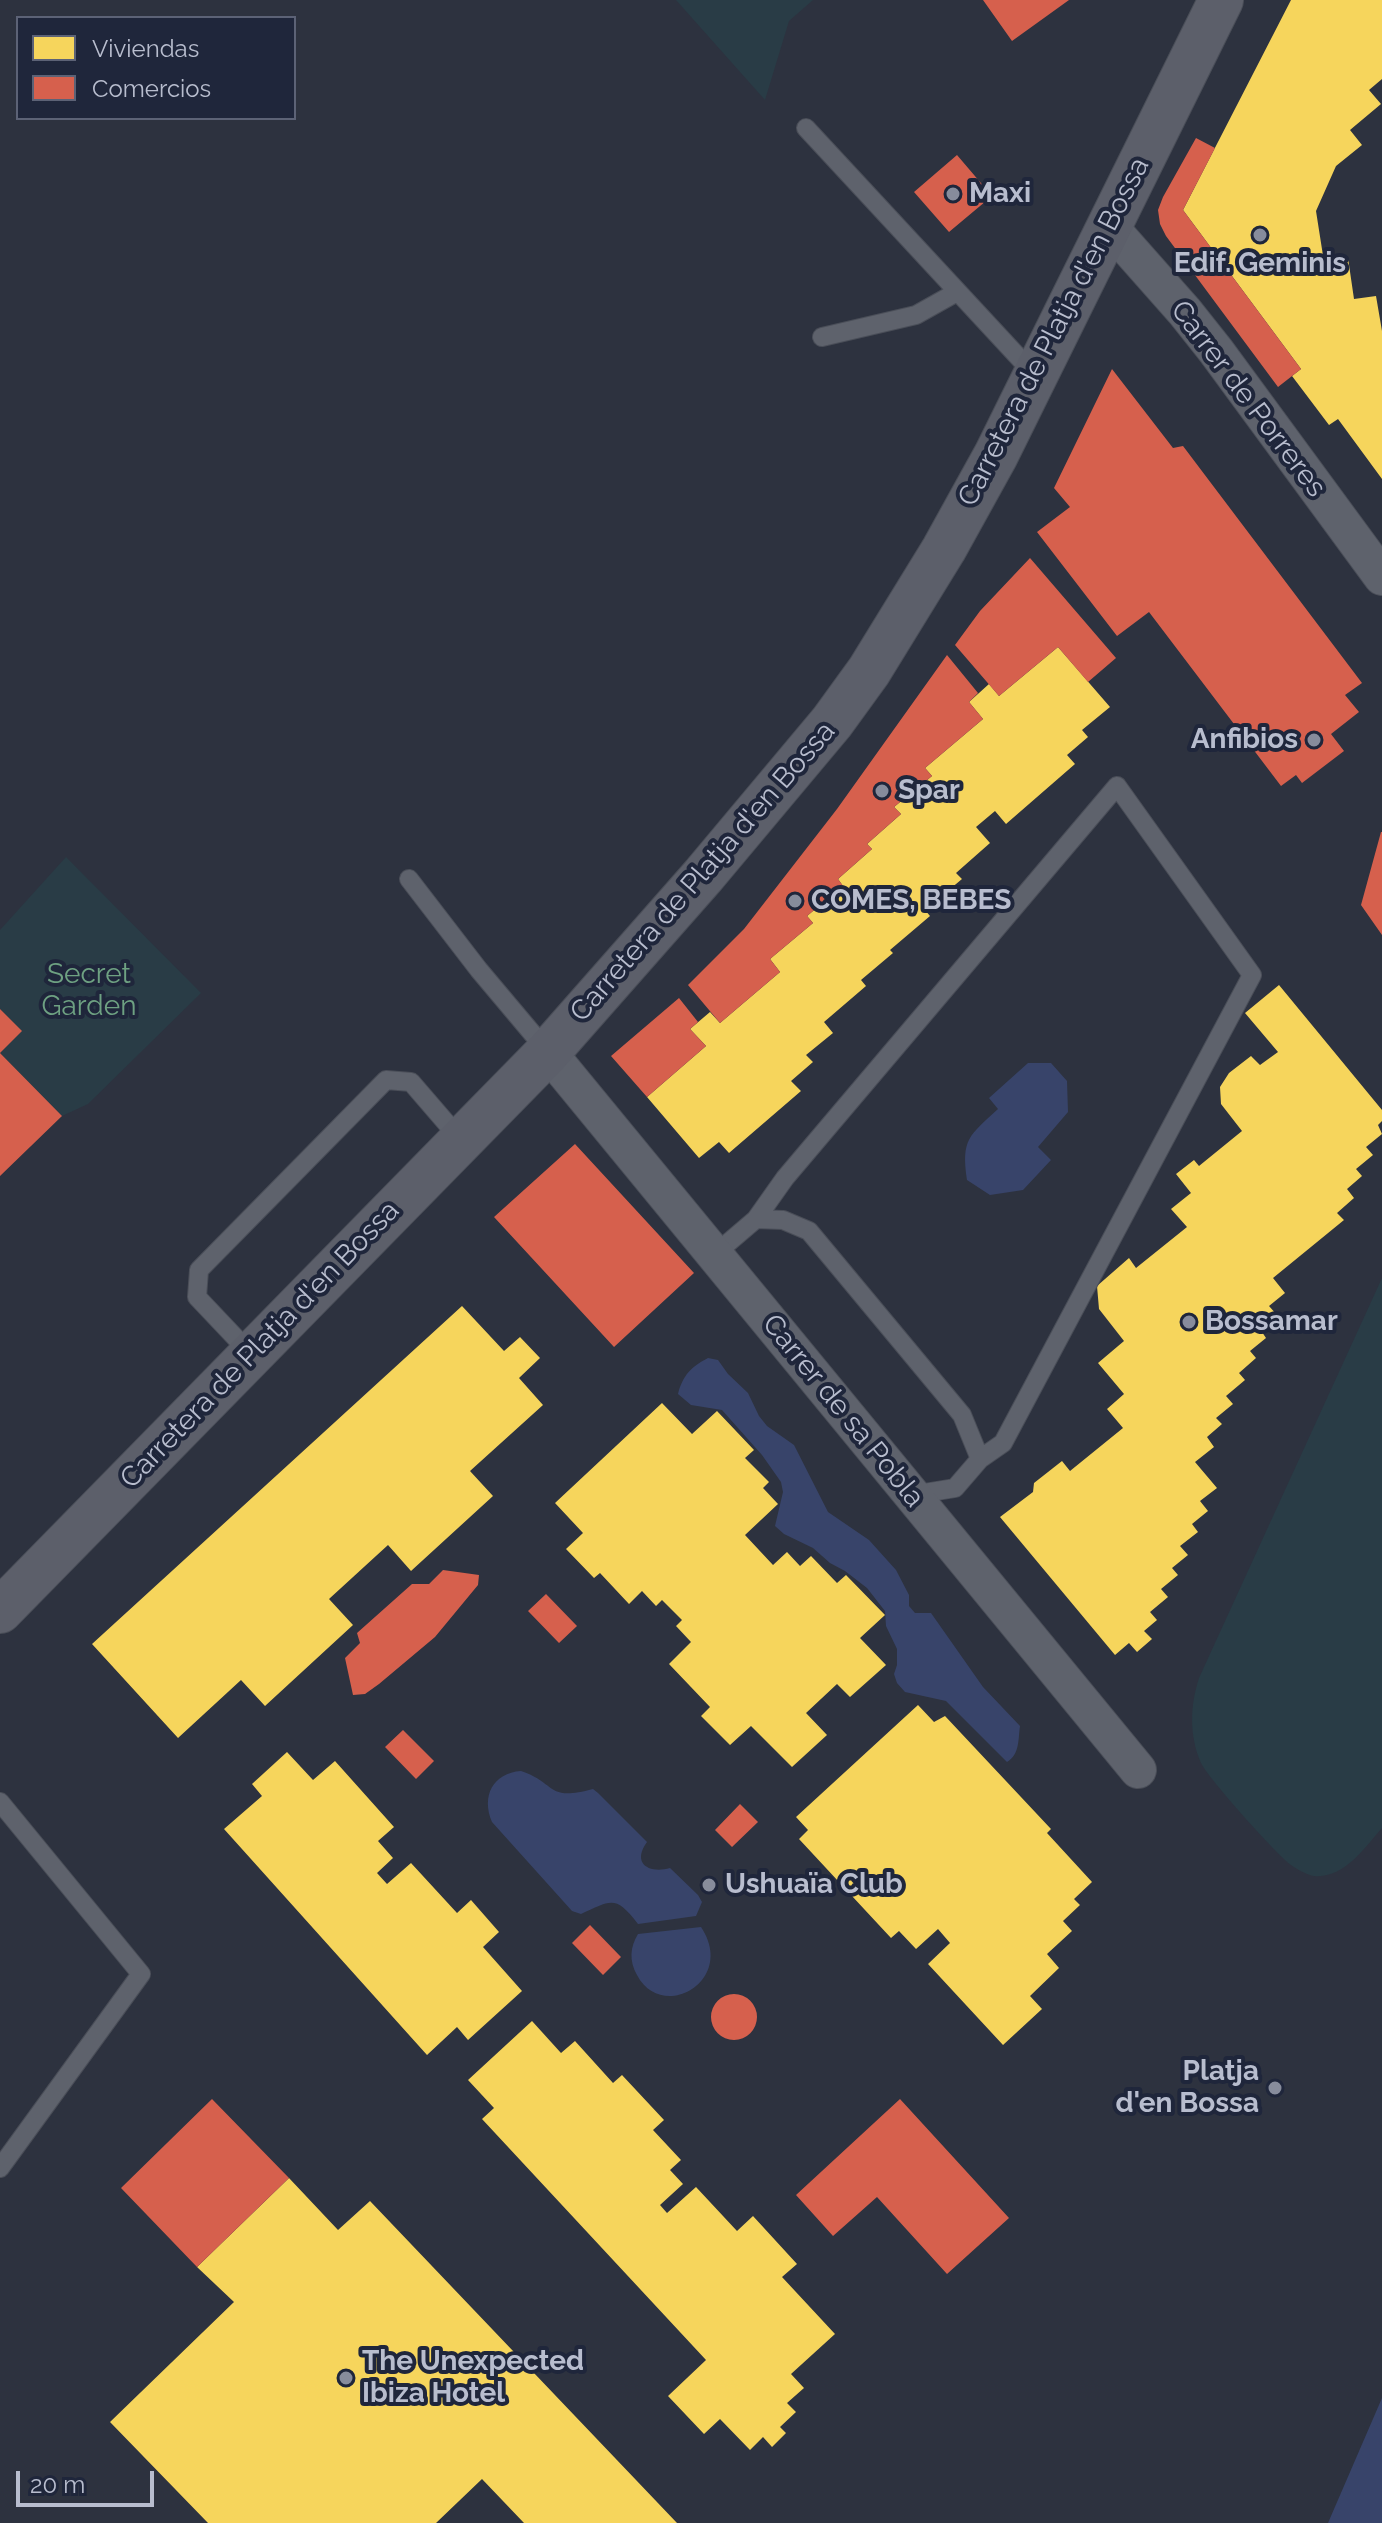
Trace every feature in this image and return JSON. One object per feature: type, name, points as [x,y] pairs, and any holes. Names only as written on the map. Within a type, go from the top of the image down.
[{"type":"street","name":"Carretera de Platja d'en Bossa","points":[[0,1611],[548,1052],[713,865],[832,722],[869,671],[944,549],[1036,376],[1221,0]]},
{"type":"street","name":"Carrer de Porreres","points":[[1108,225],[1193,321],[1382,577]]},
{"type":"street","name":"Carrer de sa Pobla","points":[[548,1052],[1138,1770]]},
{"type":"lane","points":[[806,128],[1036,376]]},
{"type":"lane","points":[[822,337],[916,315],[957,292]]},
{"type":"lane","points":[[715,1254],[756,1219],[785,1178],[1117,786],[1252,975],[1003,1443],[980,1459],[955,1488],[912,1495]]},
{"type":"lane","points":[[409,879],[479,970],[548,1052]]},
{"type":"lane","points":[[250,1353],[197,1297],[199,1270],[386,1080],[411,1082],[461,1140]]},
{"type":"lane","points":[[756,1219],[783,1220],[809,1231],[962,1415],[980,1459]]},
{"type":"lane","points":[[0,1802],[141,1974],[0,2168]]},
{"type":"green space","points":[[676,0],[813,0],[789,21],[765,100]]},
{"type":"green space","name":"Secret Garden","points":[[66,857],[201,993],[88,1104],[62,1116],[0,1053],[21,1031],[0,1009],[0,930]]},
{"type":"green space","points":[[1382,1278],[1382,1828],[1344,1867],[1325,1876],[1314,1876],[1283,1858],[1206,1771],[1194,1742],[1194,1699],[1199,1678]]},
{"type":"water","points":[[1028,1063],[1051,1063],[1067,1081],[1068,1112],[1038,1147],[1051,1160],[1023,1190],[990,1195],[967,1180],[965,1155],[969,1139],[998,1109],[989,1098]]},
{"type":"water","points":[[708,1358],[718,1360],[748,1393],[767,1426],[794,1445],[828,1512],[869,1540],[896,1570],[909,1595],[909,1606],[915,1613],[931,1613],[983,1687],[1020,1726],[1016,1751],[1007,1762],[946,1701],[905,1692],[894,1674],[897,1649],[886,1626],[885,1611],[867,1588],[813,1548],[784,1534],[775,1526],[783,1492],[781,1482],[762,1455],[722,1410],[691,1405],[678,1394],[688,1372]]},
{"type":"water","points":[[521,1771],[559,1792],[593,1789],[598,1793],[647,1842],[641,1856],[645,1866],[656,1870],[670,1868],[698,1895],[702,1902],[696,1916],[638,1924],[618,1904],[606,1904],[581,1914],[572,1911],[492,1822],[488,1803],[492,1788],[503,1776]]},
{"type":"water","points":[[701,1927],[710,1947],[710,1964],[703,1979],[692,1989],[678,1995],[663,1995],[648,1989],[633,1965],[632,1949],[638,1934]]},
{"type":"water","points":[[1382,2398],[1382,2523],[1328,2523]]},
{"type":"building: Viviendas","name":"Edif. Geminis","points":[[1291,0],[1382,0],[1382,79],[1369,90],[1381,104],[1350,130],[1362,145],[1336,166],[1316,211],[1324,262],[1348,258],[1354,299],[1376,296],[1382,331],[1382,479],[1338,419],[1329,425],[1292,376],[1301,369],[1183,210]]},
{"type":"building: Viviendas","points":[[1058,647],[1110,707],[1082,730],[1088,737],[1067,755],[1075,764],[1006,824],[995,811],[976,827],[990,843],[956,873],[962,879],[925,910],[930,916],[861,980],[866,986],[824,1022],[833,1033],[806,1055],[813,1062],[791,1081],[801,1091],[729,1153],[719,1142],[699,1158],[647,1097],[706,1046],[690,1029],[710,1012],[720,1023],[780,972],[770,959],[813,923],[807,916],[843,886],[838,879],[872,849],[867,844],[901,814],[894,807],[932,776],[925,768],[983,719],[969,702],[989,684],[999,696]]},
{"type":"building: Viviendas","name":"Bossamar","points":[[1279,985],[1382,1110],[1382,1121],[1378,1125],[1382,1134],[1366,1147],[1373,1155],[1356,1169],[1362,1176],[1347,1189],[1354,1198],[1337,1213],[1344,1220],[1273,1278],[1285,1293],[1269,1306],[1277,1315],[1260,1329],[1266,1338],[1250,1351],[1256,1358],[1239,1373],[1245,1380],[1226,1396],[1233,1404],[1216,1418],[1222,1424],[1207,1437],[1214,1447],[1195,1462],[1217,1488],[1200,1501],[1208,1511],[1192,1524],[1198,1532],[1180,1546],[1188,1555],[1172,1568],[1178,1575],[1161,1589],[1168,1597],[1150,1612],[1157,1620],[1144,1631],[1152,1639],[1137,1652],[1129,1643],[1115,1655],[1000,1517],[1033,1492],[1034,1483],[1062,1461],[1070,1471],[1123,1428],[1107,1409],[1124,1394],[1098,1363],[1124,1341],[1099,1309],[1097,1286],[1129,1258],[1136,1268],[1187,1227],[1171,1209],[1191,1193],[1176,1174],[1194,1160],[1199,1166],[1242,1131],[1221,1104],[1220,1087],[1229,1073],[1251,1056],[1260,1065],[1278,1052],[1245,1013]]},
{"type":"building: Viviendas","points":[[462,1306],[504,1351],[520,1337],[540,1358],[519,1378],[543,1405],[470,1471],[493,1496],[411,1571],[388,1545],[329,1599],[353,1625],[265,1706],[241,1680],[178,1738],[92,1644]]},
{"type":"building: Viviendas","points":[[662,1403],[692,1434],[717,1411],[754,1450],[745,1458],[769,1482],[763,1488],[778,1504],[745,1535],[773,1565],[787,1552],[800,1566],[811,1556],[837,1583],[846,1575],[885,1615],[860,1638],[886,1665],[850,1697],[837,1684],[806,1713],[827,1735],[792,1767],[751,1726],[730,1745],[701,1716],[710,1707],[669,1664],[691,1642],[676,1626],[682,1620],[662,1600],[656,1606],[642,1591],[629,1604],[600,1573],[594,1578],[566,1549],[583,1533],[555,1503]]},
{"type":"building: Viviendas","points":[[918,1705],[934,1722],[945,1716],[1051,1829],[1047,1833],[1092,1882],[1074,1899],[1080,1905],[1063,1921],[1072,1931],[1047,1954],[1059,1968],[1030,1996],[1042,2009],[1003,2045],[928,1964],[950,1943],[938,1929],[916,1949],[899,1931],[891,1938],[799,1839],[808,1830],[796,1817]]},
{"type":"building: Viviendas","points":[[287,1752],[313,1780],[335,1761],[394,1827],[378,1841],[393,1858],[377,1873],[387,1884],[411,1863],[457,1913],[471,1900],[499,1932],[483,1947],[522,1991],[468,2040],[457,2027],[427,2055],[224,1829],[262,1796],[252,1784]]},
{"type":"building: Viviendas","points":[[532,2021],[561,2053],[575,2041],[613,2083],[622,2075],[664,2120],[653,2130],[681,2160],[670,2170],[683,2184],[660,2205],[667,2213],[696,2187],[737,2231],[753,2216],[797,2264],[782,2277],[835,2334],[791,2374],[804,2388],[787,2403],[796,2412],[780,2427],[786,2433],[772,2447],[763,2437],[750,2450],[720,2419],[704,2434],[668,2396],[706,2360],[482,2119],[494,2108],[468,2080]]},
{"type":"building: Viviendas","name":"The Unexpected Ibiza Hotel","points":[[289,2178],[338,2230],[370,2201],[677,2523],[524,2523],[482,2479],[436,2523],[208,2523],[110,2422],[234,2302],[197,2267]]},
{"type":"building: Comercios","points":[[983,0],[1069,0],[1012,41]]},
{"type":"building: Comercios","points":[[1196,138],[1215,148],[1183,210],[1301,369],[1278,387],[1160,224],[1158,210],[1163,197]]},
{"type":"building: Comercios","name":"Maxi","points":[[957,155],[992,196],[949,232],[914,192]]},
{"type":"building: Comercios","points":[[1112,369],[1173,448],[1183,446],[1362,683],[1345,695],[1359,712],[1331,734],[1344,751],[1302,783],[1296,775],[1281,786],[1149,612],[1117,636],[1037,532],[1070,507],[1054,488]]},
{"type":"building: Comercios","points":[[1030,558],[1116,658],[1088,682],[1058,647],[999,696],[955,645],[980,611]]},
{"type":"building: Comercios","points":[[947,655],[978,693],[969,702],[983,719],[925,768],[932,776],[894,807],[901,814],[867,844],[872,849],[838,879],[843,886],[807,916],[813,923],[770,959],[780,972],[720,1023],[688,985],[744,929],[837,809]]},
{"type":"building: Comercios","points":[[1382,832],[1382,935],[1361,905]]},
{"type":"building: Comercios","points":[[679,998],[698,1022],[690,1029],[706,1046],[647,1097],[611,1056]]},
{"type":"building: Comercios","points":[[0,1009],[22,1031],[0,1053]]},
{"type":"building: Comercios","points":[[0,1053],[62,1116],[0,1176]]},
{"type":"building: Comercios","points":[[575,1144],[694,1273],[614,1347],[494,1217]]},
{"type":"building: Comercios","points":[[443,1570],[479,1575],[478,1585],[435,1637],[365,1694],[353,1695],[345,1658],[360,1643],[357,1633],[412,1584],[429,1584]]},
{"type":"building: Comercios","points":[[546,1594],[577,1626],[559,1643],[528,1611]]},
{"type":"building: Comercios","points":[[403,1730],[434,1761],[416,1779],[385,1747]]},
{"type":"building: Comercios","points":[[740,1804],[758,1822],[732,1847],[715,1830]]},
{"type":"building: Comercios","points":[[590,1925],[621,1957],[603,1975],[572,1943]]},
{"type":"building: Comercios","points":[[734,1994],[750,2001],[757,2017],[750,2033],[734,2040],[718,2033],[711,2017],[718,2001]]},
{"type":"building: Comercios","points":[[212,2099],[289,2178],[197,2267],[121,2188]]},
{"type":"building: Comercios","points":[[900,2099],[1009,2218],[947,2274],[877,2197],[833,2236],[796,2195]]},
{"type":"place","name":"Maxi","points":[[953,194]]},
{"type":"place","name":"Edif. Geminis","points":[[1260,235]]},
{"type":"place","name":"Anfibios","points":[[1314,740]]},
{"type":"place","name":"Spar","points":[[882,791]]},
{"type":"place","name":"COMES, BEBES","points":[[795,901]]},
{"type":"place","name":"Bossamar","points":[[1189,1322]]},
{"type":"place","name":"Ushuaïa Club","points":[[709,1885]]},
{"type":"place","name":"Platja d'en Bossa","points":[[1275,2088]]},
{"type":"place","name":"The Unexpected Ibiza Hotel","points":[[346,2378]]}]
